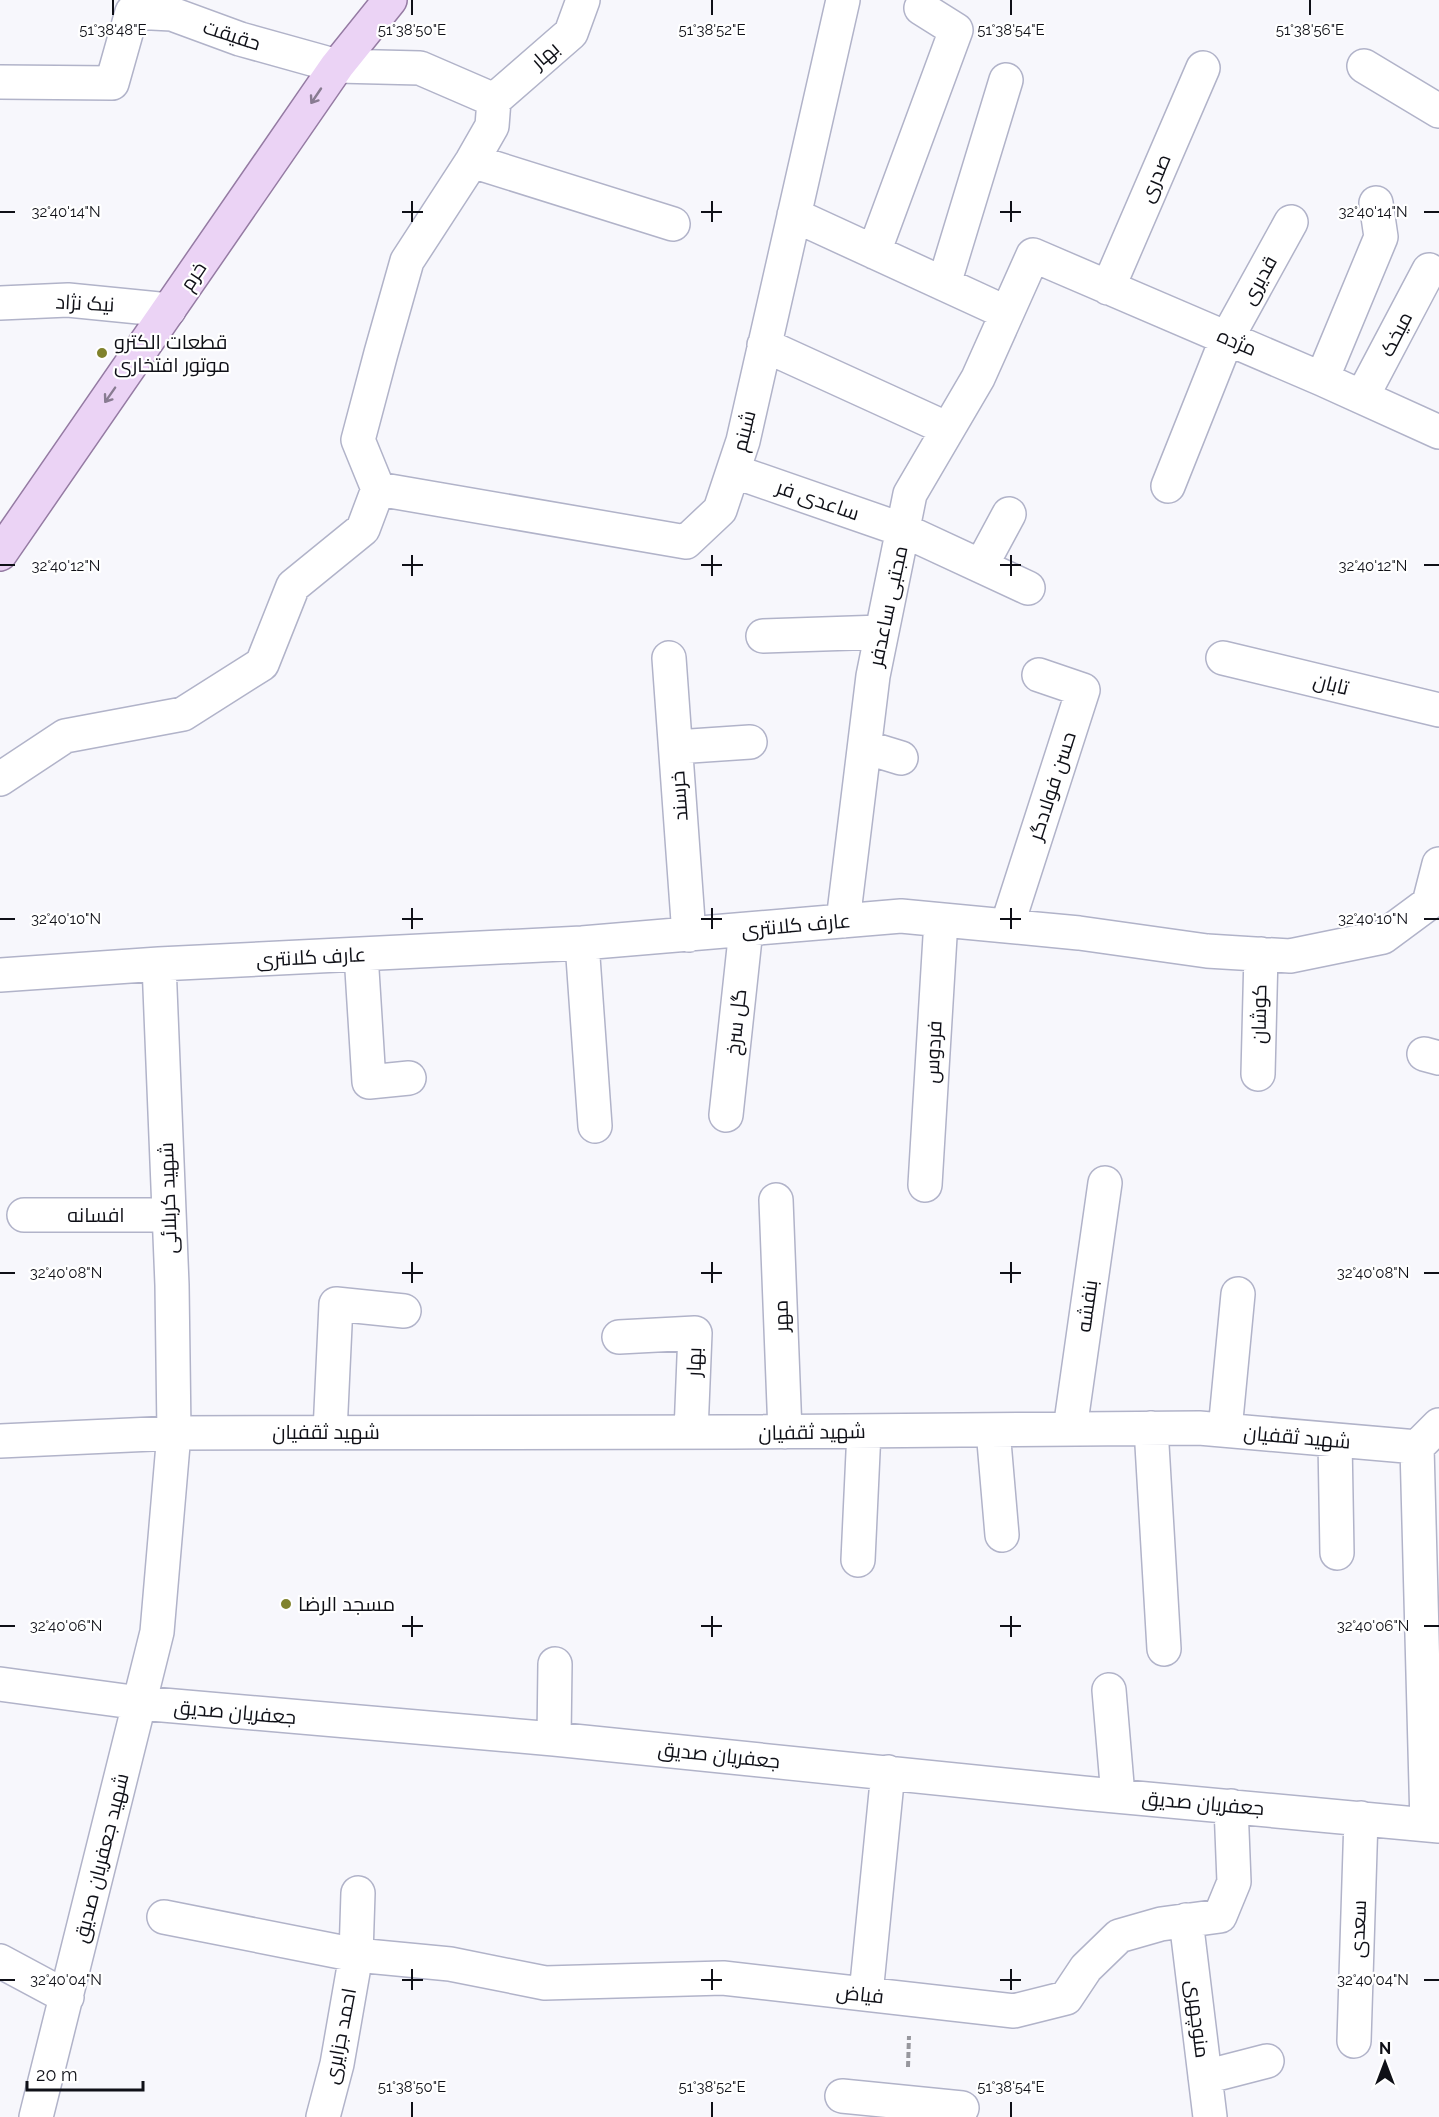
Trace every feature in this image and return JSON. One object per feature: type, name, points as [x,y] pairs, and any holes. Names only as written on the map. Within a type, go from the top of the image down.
[{"type":"main road","name":"خرم","points":[[0,554],[337,66],[390,0]]},
{"type":"street","name":"بهار","points":[[494,100],[571,33],[583,0]]},
{"type":"street","name":"شبنم","points":[[378,489],[686,542],[720,510],[743,441],[843,0]]},
{"type":"street","name":"حقیقت","points":[[0,81],[112,83],[131,6],[172,14],[240,39],[337,66],[420,68],[494,100]]},
{"type":"street","points":[[874,252],[956,30],[921,8]]},
{"type":"street","points":[[1364,66],[1438,108]]},
{"type":"street","name":"صدری","points":[[1108,288],[1203,68]]},
{"type":"street","points":[[944,284],[1006,80]]},
{"type":"street","points":[[0,779],[65,736],[183,714],[262,664],[293,586],[363,529],[378,489],[358,440],[407,261],[492,126],[494,100]]},
{"type":"street","points":[[472,161],[673,224]]},
{"type":"street","points":[[1322,379],[1381,237],[1376,203]]},
{"type":"street","points":[[794,215],[1007,313]]},
{"type":"street","name":"قدیری","points":[[1168,486],[1227,338],[1291,222]]},
{"type":"street","name":"مژده","points":[[1033,255],[1322,379],[1439,432]]},
{"type":"street","name":"مجتبی ساعدفر","points":[[843,921],[873,676],[910,494],[978,378],[1033,255]]},
{"type":"street","name":"میخک","points":[[1362,397],[1429,270]]},
{"type":"street","name":"نیک نژاد","points":[[0,303],[68,300],[170,310]]},
{"type":"street","points":[[764,345],[948,429]]},
{"type":"street","name":"ساعدی فر","points":[[733,471],[903,530],[1028,588]]},
{"type":"street","points":[[981,566],[1009,514]]},
{"type":"street","points":[[763,636],[882,632]]},
{"type":"street","name":"خرسند","points":[[669,658],[689,934]]},
{"type":"street","name":"تابان","points":[[1223,658],[1439,710]]},
{"type":"street","name":"حسن فولادگر","points":[[1007,926],[1083,690],[1039,675]]},
{"type":"street","points":[[676,747],[750,742]]},
{"type":"street","points":[[864,747],[901,758]]},
{"type":"street","name":"عارف کلانتری","points":[[0,975],[159,964],[582,944],[901,916],[1079,933],[1208,951],[1290,956],[1383,937],[1428,915],[1439,864]]},
{"type":"street","name":"فردوس","points":[[925,1185],[941,920]]},
{"type":"street","name":"گل سرخ","points":[[726,1115],[746,929]]},
{"type":"street","points":[[582,944],[595,1126]]},
{"type":"street","points":[[361,954],[369,1082],[409,1078]]},
{"type":"street","name":"کوشان","points":[[1258,1074],[1261,954]]},
{"type":"street","name":"شهید کربلائی","points":[[140,1703],[157,1632],[174,1433],[169,1215],[159,964]]},
{"type":"street","name":"بنفشه","points":[[1070,1429],[1105,1183]]},
{"type":"street","name":"مهر","points":[[776,1200],[785,1432]]},
{"type":"street","name":"افسانه","points":[[24,1215],[169,1215]]},
{"type":"street","points":[[1225,1430],[1238,1294]]},
{"type":"street","points":[[330,1432],[336,1304],[404,1311]]},
{"type":"street","name":"بهار","points":[[619,1337],[695,1333],[691,1432]]},
{"type":"street","points":[[1151,1428],[1164,1649]]},
{"type":"street","name":"شهید ثقفیان","points":[[0,1442],[174,1433],[785,1432],[1151,1428],[1199,1428],[1335,1441],[1428,1436]]},
{"type":"street","points":[[993,1430],[1002,1535]]},
{"type":"street","points":[[858,1560],[864,1431]]},
{"type":"street","points":[[1428,1436],[1433,1825]]},
{"type":"street","points":[[1335,1441],[1337,1553]]},
{"type":"street","points":[[554,1739],[555,1664]]},
{"type":"street","name":"جعفریان صدیق","points":[[0,1684],[140,1703],[554,1739],[1118,1796],[1433,1825]]},
{"type":"street","points":[[1109,1690],[1118,1796]]},
{"type":"street","name":"شهید جعفریان صدیق","points":[[36,2117],[140,1703]]},
{"type":"street","points":[[866,1994],[888,1772]]},
{"type":"street","name":"فیاض","points":[[164,1917],[356,1956],[450,1964],[545,1983],[723,1978],[1014,2011],[1066,1998],[1086,1968],[1119,1936],[1161,1924],[1220,1916],[1234,1882],[1231,1806]]},
{"type":"street","name":"سعدی","points":[[1354,2041],[1361,1818]]},
{"type":"street","name":"احمد جزایری","points":[[323,2117],[337,2064],[356,1956],[358,1893]]},
{"type":"street","name":"منوچهری","points":[[1186,1920],[1210,2117]]},
{"type":"street","points":[[0,1961],[67,1997]]},
{"type":"street","points":[[1205,2077],[1267,2061]]},
{"type":"street","points":[[842,2096],[907,2110],[963,2108]]},
{"type":"path","points":[[907,2110],[910,1999]]},
{"type":"place","name":"قطعات الکترو موتور افتخاری","points":[[102,353]]},
{"type":"place","name":"مسجد الرضا","points":[[286,1604]]}]
